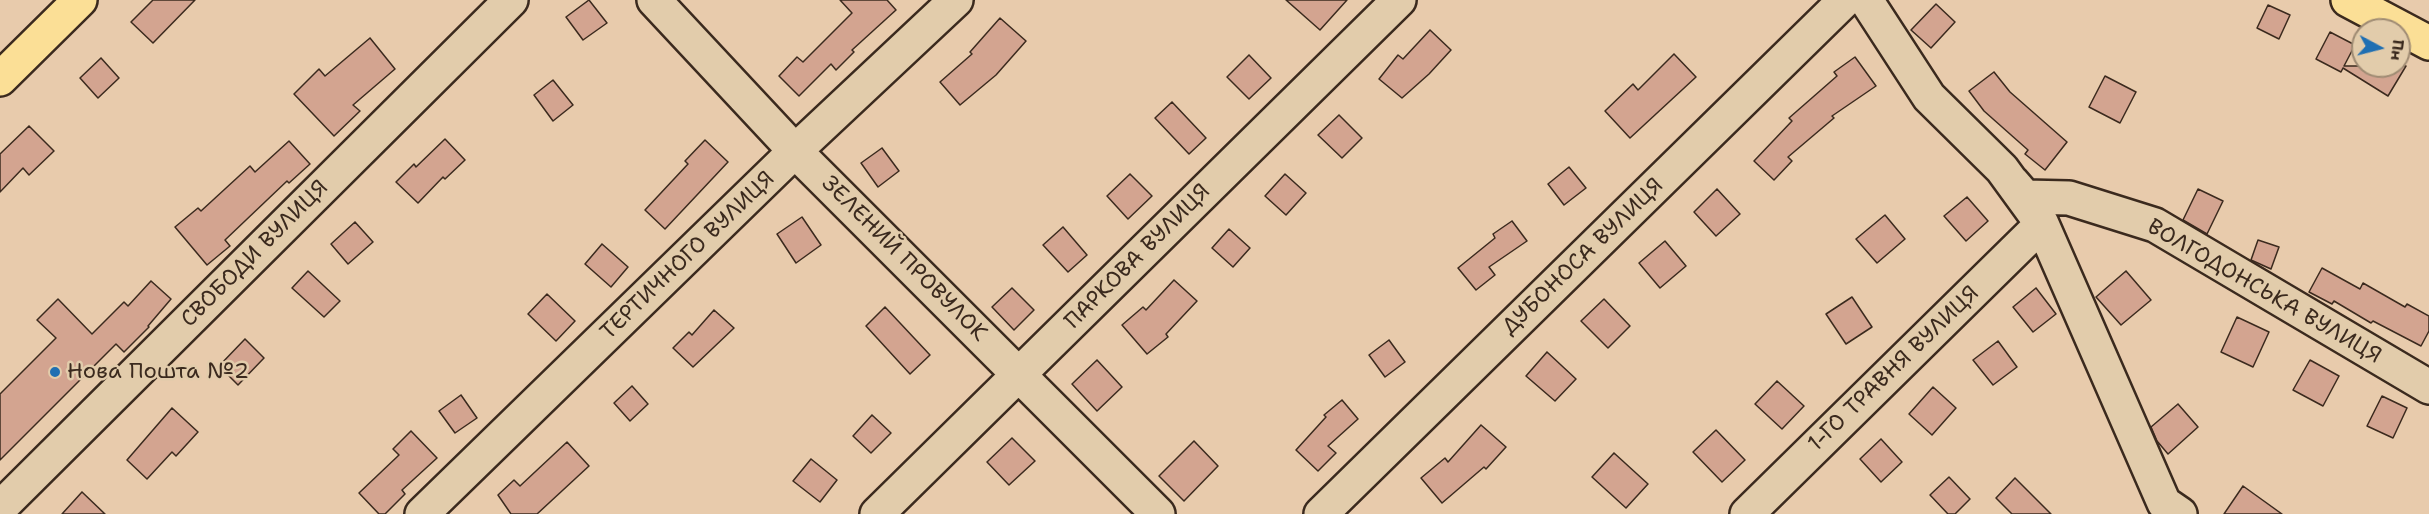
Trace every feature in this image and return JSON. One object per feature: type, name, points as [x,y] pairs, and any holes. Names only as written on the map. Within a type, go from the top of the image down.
[{"type":"main road","points":[[0,79],[80,0]]},
{"type":"main road","points":[[2348,0],[2429,43]]},
{"type":"street","name":"СВОБОДИ ВУЛИЦЯ","points":[[0,508],[511,0]]},
{"type":"street","name":"ЗЕЛЕНИЙ ПРОВУЛОК","points":[[654,0],[795,151],[1158,514]]},
{"type":"street","name":"ТЕРТИЧНОГО ВУЛИЦЯ","points":[[422,514],[795,151],[956,0]]},
{"type":"street","name":"ПАРКОВА ВУЛИЦЯ","points":[[877,514],[1399,0]]},
{"type":"street","name":"ДУБОНОСА ВУЛИЦЯ","points":[[1321,514],[1845,0]]},
{"type":"street","points":[[1866,0],[1929,98],[2002,169],[2042,224],[2165,510]]},
{"type":"street","name":"ВОЛГОДОНСЬКА ВУЛИЦЯ","points":[[2002,169],[2025,197],[2069,198],[2155,225],[2429,387]]},
{"type":"street","name":"1-ГО ТРАВНЯ ВУЛИЦЯ","points":[[1747,514],[2042,224]]},
{"type":"building","points":[[153,0],[195,0],[153,43],[131,22]]},
{"type":"building","points":[[589,0],[607,23],[583,40],[566,17]]},
{"type":"building","points":[[840,0],[887,0],[896,10],[852,50],[854,52],[836,70],[831,64],[799,96],[779,76],[797,57],[803,62],[852,13]]},
{"type":"building","points":[[1286,0],[1347,0],[1320,30]]},
{"type":"building","points":[[1936,4],[1955,22],[1931,48],[1911,30]]},
{"type":"building","points":[[2268,5],[2290,15],[2279,39],[2257,28]]},
{"type":"building","points":[[1000,18],[1026,41],[996,75],[960,105],[940,82],[972,54],[970,52]]},
{"type":"building","points":[[1430,30],[1451,50],[1402,98],[1379,79],[1398,55],[1403,59]]},
{"type":"building","points":[[2330,32],[2351,43],[2351,53],[2344,66],[2351,66],[2351,73],[2343,68],[2341,72],[2316,59]]},
{"type":"building","points":[[370,38],[395,69],[353,105],[360,111],[334,136],[294,94],[319,69],[325,76]]},
{"type":"building","points":[[1674,54],[1696,77],[1630,138],[1605,111],[1633,84],[1638,90]]},
{"type":"building","points":[[1249,55],[1271,78],[1249,99],[1227,77]]},
{"type":"building","points":[[1855,57],[1876,86],[1832,116],[1834,118],[1788,157],[1792,161],[1774,180],[1754,161],[1792,121],[1789,118],[1837,76],[1834,72]]},
{"type":"building","points":[[101,58],[119,78],[98,98],[80,78]]},
{"type":"building","points":[[1994,72],[2010,92],[2067,142],[2045,170],[2025,154],[2028,150],[1984,111],[1969,91]]},
{"type":"building","points":[[2105,76],[2136,92],[2120,123],[2089,107]]},
{"type":"building","points":[[2359,78],[2399,78],[2388,96]]},
{"type":"building","points":[[553,80],[573,105],[553,121],[534,95]]},
{"type":"building","points":[[1172,102],[1206,138],[1189,154],[1155,118]]},
{"type":"building","points":[[1339,115],[1362,138],[1342,158],[1318,135]]},
{"type":"building","points":[[29,126],[54,151],[29,175],[23,168],[0,192],[0,154]]},
{"type":"building","points":[[445,139],[465,160],[445,179],[443,177],[418,203],[396,182],[414,164],[416,167]]},
{"type":"building","points":[[705,140],[728,162],[665,229],[645,210],[688,164],[685,161]]},
{"type":"building","points":[[289,141],[310,164],[289,183],[287,181],[225,240],[230,246],[207,265],[175,227],[198,208],[201,211],[250,166],[255,172]]},
{"type":"building","points":[[882,148],[899,171],[878,187],[861,163]]},
{"type":"building","points":[[1569,167],[1586,188],[1564,205],[1548,184]]},
{"type":"building","points":[[1130,174],[1152,196],[1128,219],[1107,196]]},
{"type":"building","points":[[1285,174],[1306,193],[1286,215],[1265,196]]},
{"type":"building","points":[[1717,189],[1740,214],[1716,236],[1694,212]]},
{"type":"building","points":[[2198,189],[2223,201],[2207,234],[2183,220]]},
{"type":"building","points":[[1967,197],[1988,221],[1966,241],[1944,216]]},
{"type":"building","points":[[1885,215],[1905,239],[1877,263],[1856,239]]},
{"type":"building","points":[[802,217],[821,245],[796,263],[777,234]]},
{"type":"building","points":[[1512,221],[1527,241],[1489,267],[1495,275],[1476,290],[1458,268],[1495,238],[1493,234]]},
{"type":"building","points":[[355,222],[373,242],[348,264],[331,244]]},
{"type":"building","points":[[1063,227],[1087,255],[1068,272],[1043,245]]},
{"type":"building","points":[[1229,229],[1250,248],[1233,267],[1212,248]]},
{"type":"building","points":[[2258,240],[2279,247],[2271,269],[2251,260]]},
{"type":"building","points":[[1665,241],[1686,266],[1660,288],[1639,263]]},
{"type":"building","points":[[602,244],[628,267],[611,287],[585,264]]},
{"type":"building","points":[[2322,268],[2360,289],[2363,283],[2405,307],[2407,304],[2429,316],[2429,331],[2421,346],[2373,321],[2371,323],[2334,301],[2332,304],[2309,292]]},
{"type":"building","points":[[308,271],[340,301],[324,317],[292,288]]},
{"type":"building","points":[[2126,271],[2151,300],[2121,325],[2096,297]]},
{"type":"building","points":[[1174,280],[1197,301],[1166,334],[1168,337],[1147,354],[1122,325],[1143,307],[1146,310]]},
{"type":"building","name":"Нова Пошта №2","points":[[151,281],[171,299],[149,327],[124,352],[116,344],[0,460],[0,394],[56,338],[37,320],[58,299],[92,334],[124,302],[128,306]]},
{"type":"building","points":[[1012,288],[1034,310],[1014,330],[992,307]]},
{"type":"building","points":[[2036,288],[2056,314],[2033,332],[2013,307]]},
{"type":"building","points":[[547,294],[575,321],[556,341],[528,314]]},
{"type":"building","points":[[1852,297],[1872,327],[1846,344],[1826,314]]},
{"type":"building","points":[[1604,299],[1630,326],[1608,348],[1581,321]]},
{"type":"building","points":[[885,307],[930,355],[910,374],[866,326]]},
{"type":"building","points":[[714,310],[734,328],[693,367],[673,348],[689,332],[692,335]]},
{"type":"building","points":[[2237,317],[2269,332],[2253,367],[2221,352]]},
{"type":"building","points":[[245,339],[264,358],[238,385],[219,366]]},
{"type":"building","points":[[1389,340],[1405,362],[1385,377],[1369,355]]},
{"type":"building","points":[[1998,341],[2017,367],[1993,385],[1973,360]]},
{"type":"building","points":[[1547,352],[1576,379],[1555,401],[1526,376]]},
{"type":"building","points":[[1097,360],[1122,387],[1097,411],[1072,384]]},
{"type":"building","points":[[2310,360],[2339,376],[2323,406],[2293,390]]},
{"type":"building","points":[[1777,381],[1804,406],[1782,429],[1755,404]]},
{"type":"building","points":[[632,386],[648,404],[630,421],[614,403]]},
{"type":"building","points":[[1933,387],[1956,408],[1932,435],[1909,414]]},
{"type":"building","points":[[461,395],[477,418],[455,433],[439,411]]},
{"type":"building","points":[[2382,396],[2407,408],[2393,438],[2367,426]]},
{"type":"building","points":[[1342,400],[1358,419],[1328,446],[1336,453],[1318,471],[1296,450],[1326,417],[1324,415]]},
{"type":"building","points":[[2178,404],[2198,427],[2168,454],[2157,441],[2151,427]]},
{"type":"building","points":[[172,408],[198,432],[176,456],[172,452],[147,479],[127,460]]},
{"type":"building","points":[[872,415],[891,433],[871,453],[853,436]]},
{"type":"building","points":[[1481,425],[1506,447],[1486,469],[1484,467],[1442,503],[1421,478],[1445,458],[1448,462]]},
{"type":"building","points":[[1716,430],[1745,460],[1722,482],[1693,452]]},
{"type":"building","points":[[411,431],[437,458],[402,490],[405,494],[385,514],[379,514],[359,493],[399,455],[393,449]]},
{"type":"building","points":[[1012,438],[1035,461],[1009,485],[987,462]]},
{"type":"building","points":[[1881,439],[1902,462],[1881,482],[1860,459]]},
{"type":"building","points":[[1194,441],[1218,466],[1184,501],[1159,476]]},
{"type":"building","points":[[567,442],[589,466],[537,514],[511,514],[498,495],[514,480],[520,486]]},
{"type":"building","points":[[1614,453],[1648,484],[1626,508],[1592,477]]},
{"type":"building","points":[[811,459],[837,480],[820,502],[793,481]]},
{"type":"building","points":[[1949,477],[1970,499],[1955,514],[1948,514],[1930,495]]},
{"type":"building","points":[[2015,478],[2051,514],[2012,514],[1996,498]]},
{"type":"building","points":[[2243,486],[2282,514],[2224,514]]},
{"type":"building","points":[[82,492],[105,514],[62,514]]},
{"type":"place","name":"Нова Пошта №2","points":[[55,372]]}]
